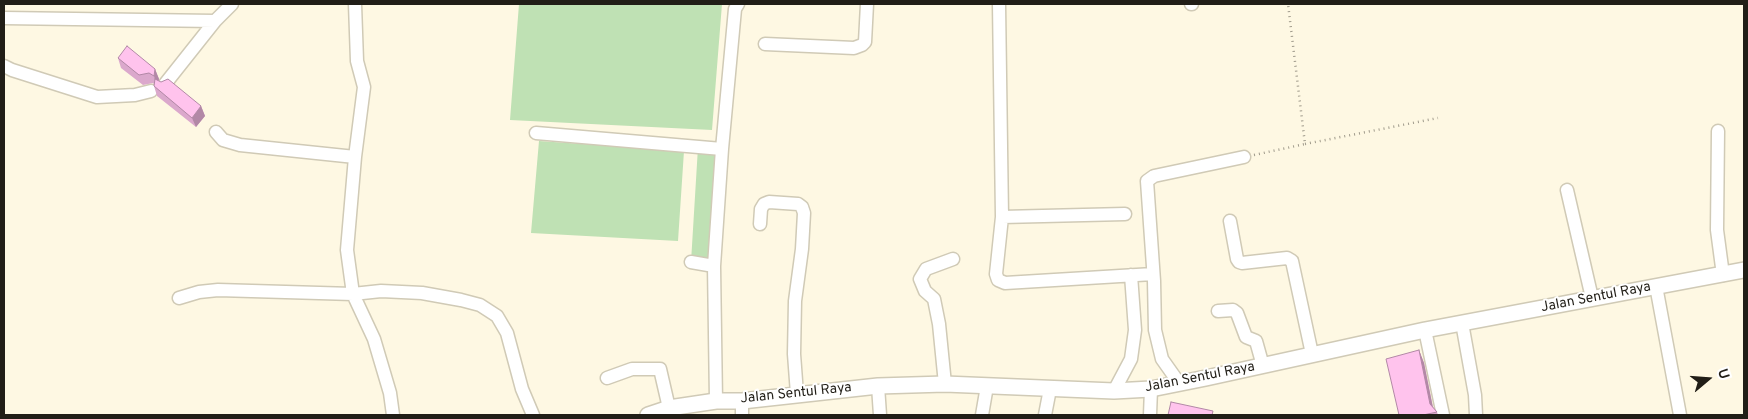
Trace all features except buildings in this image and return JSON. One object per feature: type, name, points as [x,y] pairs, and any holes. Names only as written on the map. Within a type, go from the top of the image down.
[{"type":"main road","name":"Jalan Sentul Raya","points":[[648,415],[669,408],[716,401],[742,408],[797,394],[878,386],[945,384],[1114,391],[1151,389],[1425,330],[1744,270]]},
{"type":"street","points":[[165,84],[232,4]]},
{"type":"street","points":[[355,4],[357,61],[364,87],[348,250],[353,294],[374,339],[390,393],[393,415]]},
{"type":"street","points":[[716,401],[714,266],[722,149],[735,10],[738,4]]},
{"type":"street","points":[[765,44],[854,48],[862,45],[865,42],[867,4]]},
{"type":"street","points":[[999,4],[1002,217],[996,274],[998,280],[1005,282],[1153,274]]},
{"type":"street","points":[[4,18],[215,22]]},
{"type":"street","points":[[7,65],[98,97],[135,95],[151,91]]},
{"type":"street","points":[[1718,131],[1717,230],[1723,275]]},
{"type":"street","points":[[216,132],[223,140],[240,145],[356,157]]},
{"type":"street","points":[[536,134],[722,149]]},
{"type":"street","points":[[1178,383],[1162,359],[1155,330],[1147,181],[1154,176],[1244,157]]},
{"type":"street","points":[[1567,190],[1592,298]]},
{"type":"street","points":[[760,224],[761,209],[764,204],[769,202],[798,204],[802,207],[804,213],[802,249],[795,301],[794,354],[797,394]]},
{"type":"street","points":[[1002,217],[1125,214]]},
{"type":"street","points":[[1230,221],[1237,259],[1242,264],[1287,258],[1292,261],[1312,354]]},
{"type":"street","points":[[945,384],[936,307],[934,299],[925,291],[920,279],[926,269],[953,259]]},
{"type":"street","points":[[691,262],[714,266]]},
{"type":"street","points":[[1114,391],[1131,360],[1136,330],[1131,274]]},
{"type":"street","points":[[1656,286],[1680,415]]},
{"type":"street","points":[[179,298],[218,290],[353,294],[381,291],[422,293],[480,305],[497,316],[506,333],[522,389],[533,415]]},
{"type":"street","points":[[1218,311],[1233,310],[1237,313],[1246,336],[1256,341],[1263,366]]},
{"type":"street","points":[[1462,324],[1476,415]]},
{"type":"street","points":[[1136,330],[1155,330]]},
{"type":"street","points":[[1425,330],[1443,415]]},
{"type":"street","points":[[607,378],[632,370],[660,369],[669,408]]},
{"type":"street","points":[[878,386],[880,415]]},
{"type":"street","points":[[982,415],[987,386]]},
{"type":"street","points":[[1045,415],[1050,389]]},
{"type":"street","points":[[1150,415],[1151,389]]},
{"type":"path","points":[[1288,4],[1305,144]]},
{"type":"path","points":[[1244,157],[1438,118]]},
{"type":"green space","points":[[519,4],[722,4],[712,130],[510,120]]},
{"type":"green space","points":[[539,141],[684,151],[678,241],[531,233]]},
{"type":"green space","points":[[698,147],[722,149],[714,266],[691,262]]}]
